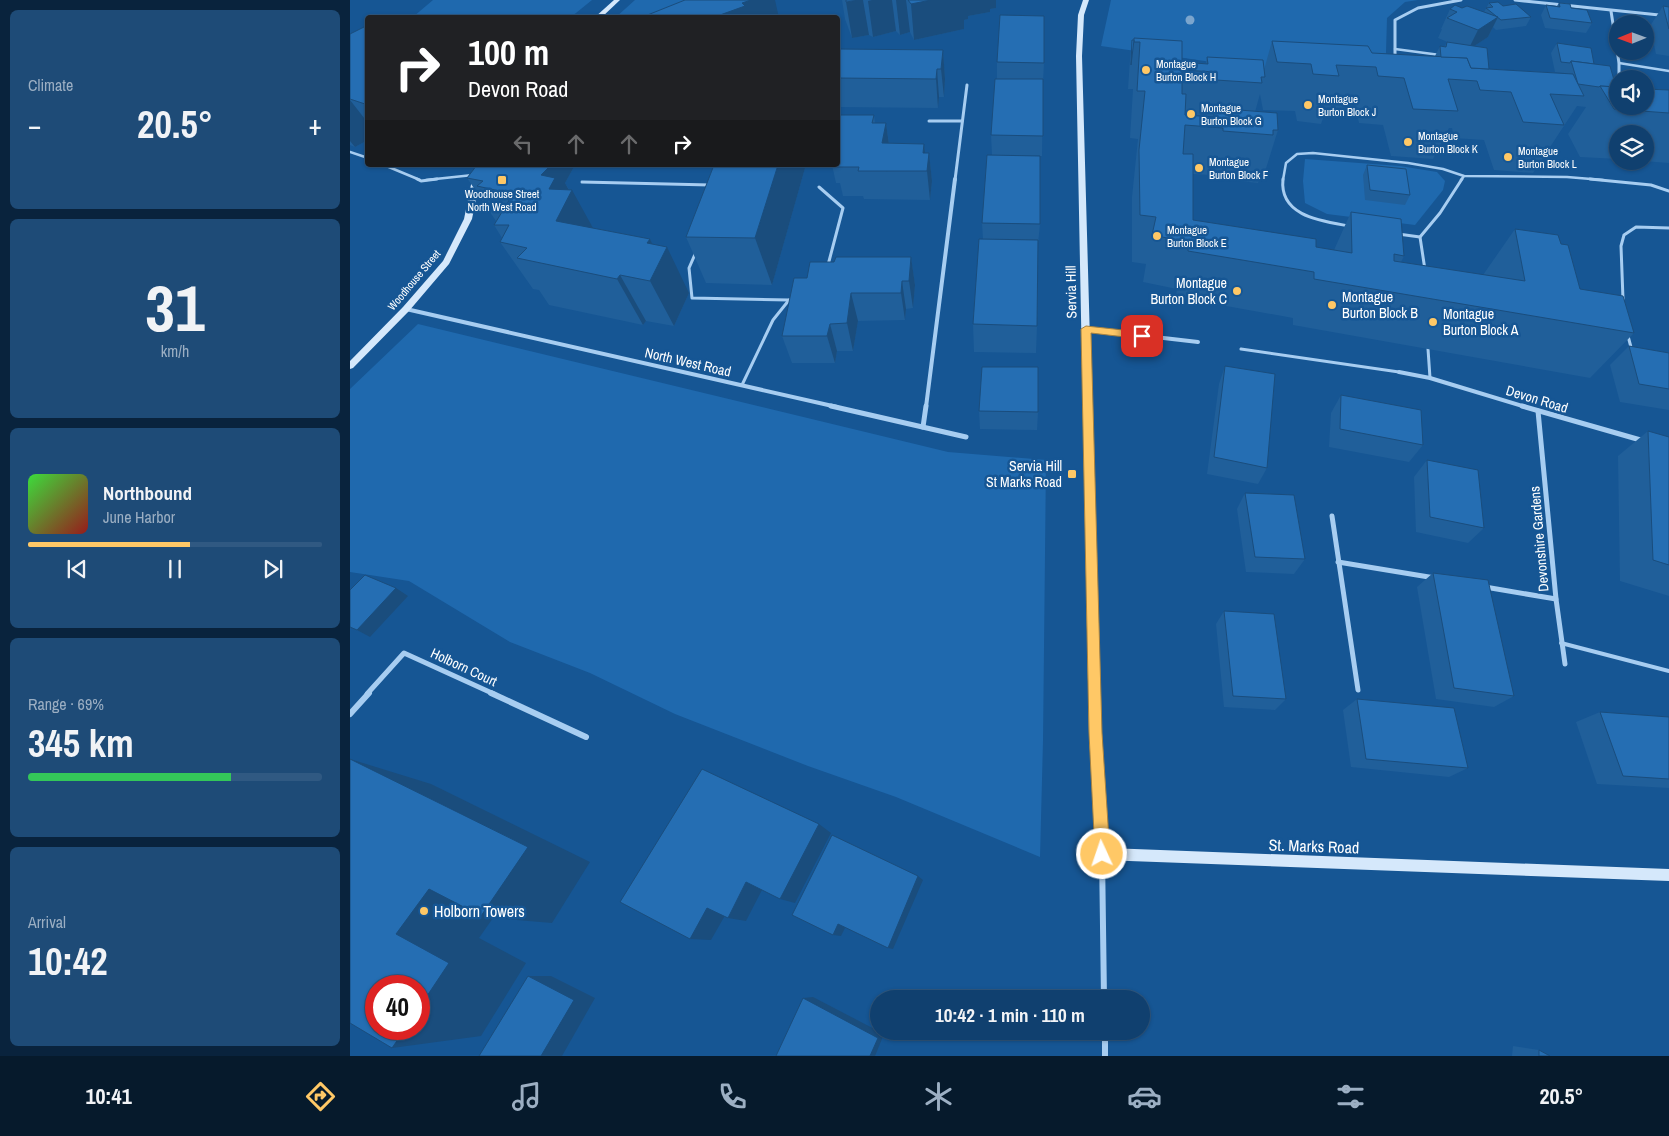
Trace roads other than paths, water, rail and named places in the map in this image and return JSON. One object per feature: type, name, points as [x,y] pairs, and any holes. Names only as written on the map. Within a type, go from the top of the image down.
[{"type":"street","points":[[600,15],[617,0]]},
{"type":"street","name":"Servia Hill","points":[[1086,0],[1081,14],[1079,56],[1096,733],[1102,854]]},
{"type":"street","points":[[1395,63],[1394,20],[1418,6],[1461,0]]},
{"type":"street","points":[[1515,0],[1669,16]]},
{"type":"street","points":[[1611,11],[1619,70]]},
{"type":"street","points":[[923,427],[968,85]]},
{"type":"street","points":[[929,121],[962,121]]},
{"type":"street","name":"Woodhouse Street","points":[[350,366],[406,309],[446,262],[468,219],[479,167]]},
{"type":"street","name":"North West Road","points":[[406,309],[966,437]]},
{"type":"street","points":[[1086,329],[1198,342]]},
{"type":"street","name":"Devon Road","points":[[1399,372],[1430,378],[1650,443]]},
{"type":"street","name":"Devonshire Gardens","points":[[1538,411],[1556,599],[1565,664]]},
{"type":"street","points":[[1332,516],[1358,690]]},
{"type":"street","points":[[1338,562],[1442,580]]},
{"type":"street","points":[[1480,586],[1556,599]]},
{"type":"street","name":"Holborn Court","points":[[350,714],[404,653],[586,737]]},
{"type":"street","points":[[1102,854],[1104,990]]},
{"type":"street","name":"St. Marks Road","points":[[1102,854],[1669,875]]},
{"type":"street","points":[[1105,1040],[1105,1056]]},
{"type":"lane","points":[[1395,49],[1441,55]]},
{"type":"lane","points":[[1619,63],[1669,71]]},
{"type":"lane","points":[[350,152],[365,157]]},
{"type":"lane","points":[[1350,226],[1325,222],[1291,208],[1283,195],[1286,163],[1296,154],[1408,162],[1443,169],[1464,176],[1511,178],[1567,176],[1651,185],[1669,191]]},
{"type":"lane","points":[[389,167],[422,180],[477,175]]},
{"type":"lane","points":[[1426,276],[1420,237],[1440,213],[1464,176]]},
{"type":"lane","points":[[582,182],[713,186]]},
{"type":"lane","points":[[819,188],[843,208],[829,264],[823,270]]},
{"type":"lane","points":[[1623,304],[1621,246],[1624,235],[1636,227],[1669,228]]},
{"type":"lane","points":[[1394,233],[1420,237]]},
{"type":"lane","points":[[697,250],[689,268],[692,298],[789,300]]},
{"type":"lane","points":[[742,385],[773,320],[796,294]]},
{"type":"lane","points":[[1627,331],[1633,353]]},
{"type":"lane","points":[[1241,349],[1399,372]]},
{"type":"lane","points":[[1428,350],[1430,378]]},
{"type":"lane","points":[[1561,643],[1669,671]]},
{"type":"place","name":"Montague Burton Block H","points":[[1146,70]]},
{"type":"place","name":"Montague Burton Block J","points":[[1308,105]]},
{"type":"place","name":"Montague Burton Block G","points":[[1191,114]]},
{"type":"place","name":"Montague Burton Block K","points":[[1408,142]]},
{"type":"place","name":"Montague Burton Block L","points":[[1508,157]]},
{"type":"place","name":"Montague Burton Block F","points":[[1199,168]]},
{"type":"place","name":"Woodhouse Street North West Road","points":[[502,180]]},
{"type":"place","name":"Montague Burton Block E","points":[[1157,236]]},
{"type":"place","name":"Montague Burton Block C","points":[[1237,291]]},
{"type":"place","name":"Montague Burton Block B","points":[[1332,305]]},
{"type":"place","name":"Montague Burton Block A","points":[[1433,322]]},
{"type":"place","name":"Servia Hill St Marks Road","points":[[1072,474]]},
{"type":"place","name":"Holborn Towers","points":[[424,911]]}]
